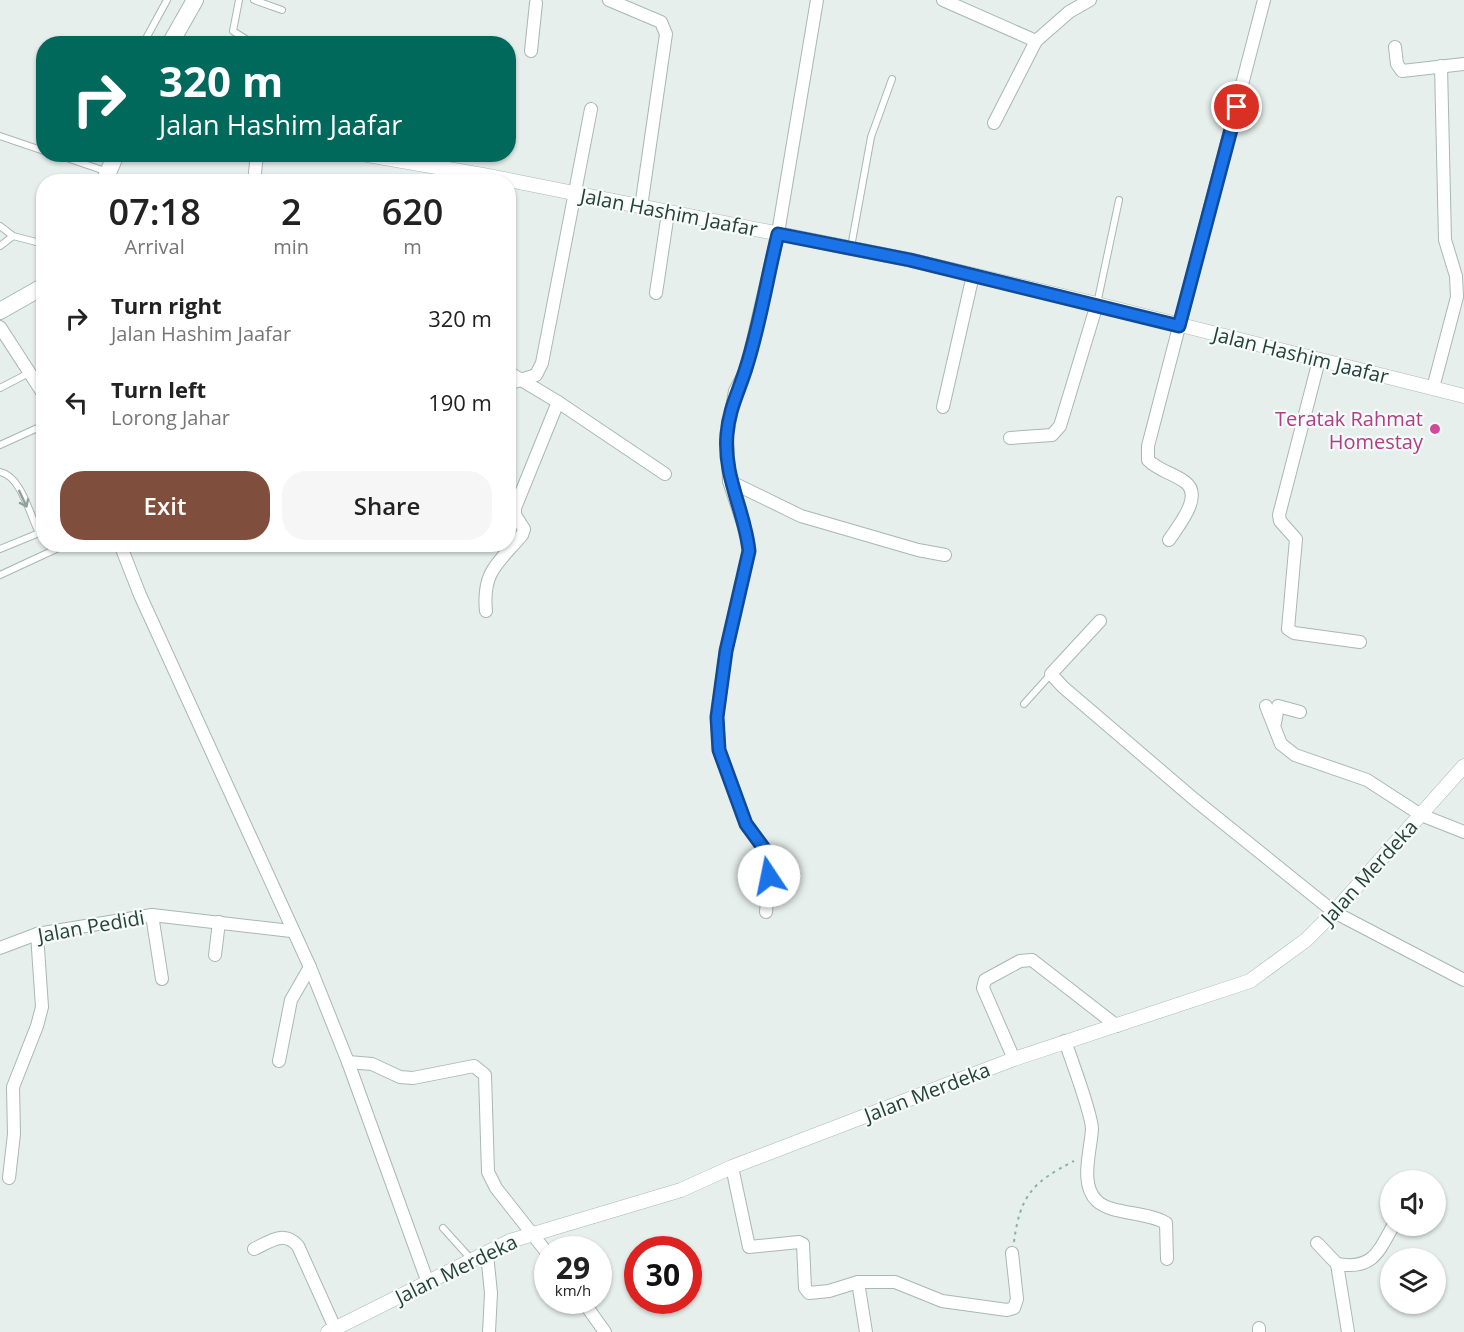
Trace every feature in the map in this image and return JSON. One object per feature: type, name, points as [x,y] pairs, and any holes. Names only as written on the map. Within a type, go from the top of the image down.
[{"type":"main road","points":[[175,36],[195,0]]},
{"type":"main road","points":[[0,310],[36,290]]},
{"type":"street","points":[[609,0],[661,22],[666,34],[641,207]]},
{"type":"street","points":[[766,912],[771,858],[746,824],[719,750],[717,717],[726,651],[749,551],[747,536],[729,481],[726,435],[735,391],[746,370],[778,234],[817,0]]},
{"type":"street","points":[[943,0],[1036,41]]},
{"type":"street","points":[[994,123],[1036,41],[1069,12],[1090,0]]},
{"type":"street","points":[[1169,540],[1192,501],[1191,489],[1185,482],[1148,460],[1148,446],[1264,0]]},
{"type":"street","points":[[523,10],[539,1]]},
{"type":"street","points":[[531,51],[539,1]]},
{"type":"street","points":[[1395,47],[1397,64],[1402,71],[1464,64]]},
{"type":"street","points":[[1433,388],[1457,297],[1456,276],[1445,240],[1441,66]]},
{"type":"street","points":[[516,382],[536,375],[542,363],[591,109]]},
{"type":"street","name":"Jalan Hashim Jaafar","points":[[406,162],[471,174]]},
{"type":"street","name":"Jalan Hashim Jaafar","points":[[516,182],[851,247],[1097,304],[1464,396]]},
{"type":"street","points":[[656,293],[668,213]]},
{"type":"street","points":[[944,407],[973,275]]},
{"type":"street","points":[[1010,438],[1052,435],[1060,426],[1097,304]]},
{"type":"street","points":[[0,327],[36,383]]},
{"type":"street","points":[[1319,360],[1279,515],[1280,521],[1296,539],[1288,629],[1294,633],[1360,642]]},
{"type":"street","points":[[516,377],[665,474]]},
{"type":"street","points":[[516,506],[558,402]]},
{"type":"street","points":[[729,481],[801,516],[918,550],[945,555]]},
{"type":"street","points":[[516,518],[524,529],[516,542]]},
{"type":"street","points":[[123,552],[140,595],[291,931],[310,968],[348,1062],[428,1283]]},
{"type":"street","points":[[486,611],[484,590],[489,574],[508,552]]},
{"type":"street","points":[[1100,621],[1051,674],[1195,800],[1334,912],[1464,980]]},
{"type":"street","points":[[1266,706],[1281,744],[1295,755],[1367,780],[1421,815],[1464,832]]},
{"type":"street","points":[[1274,724],[1278,706],[1300,712]]},
{"type":"street","name":"Jalan Merdeka","points":[[331,1330],[473,1262],[510,1241],[681,1190],[732,1167],[1014,1059],[1250,981],[1306,940],[1334,912],[1464,766]]},
{"type":"street","points":[[152,915],[162,980]]},
{"type":"street","name":"Jalan Pedidi","points":[[0,948],[37,934],[152,915],[291,931]]},
{"type":"street","points":[[215,955],[219,922]]},
{"type":"street","points":[[9,1178],[14,1144],[13,1087],[42,1007],[37,934]]},
{"type":"street","points":[[1014,1059],[983,988],[985,980],[1020,961],[1032,960],[1117,1026]]},
{"type":"street","points":[[279,1061],[291,1000],[310,968]]},
{"type":"street","points":[[1065,1041],[1092,1128],[1087,1155],[1090,1186],[1095,1199],[1107,1208],[1150,1214],[1166,1223],[1167,1259]]},
{"type":"street","points":[[348,1062],[372,1064],[400,1077],[413,1078],[474,1066],[481,1069],[485,1075],[488,1172],[496,1188],[534,1236]]},
{"type":"street","points":[[732,1167],[749,1247],[799,1242],[803,1244],[805,1288],[810,1293],[829,1291],[858,1282],[895,1282],[942,1301],[1007,1310],[1014,1308],[1017,1299],[1012,1253]]},
{"type":"street","points":[[254,1249],[283,1236],[291,1238],[298,1246],[331,1330]]},
{"type":"street","points":[[1337,1264],[1355,1267],[1366,1263],[1382,1246],[1388,1236]]},
{"type":"street","points":[[1317,1243],[1337,1264],[1348,1332]]},
{"type":"street","points":[[487,1254],[490,1293],[489,1332]]},
{"type":"street","points":[[858,1282],[866,1332]]},
{"type":"street","points":[[592,1314],[605,1332]]},
{"type":"lane","points":[[147,36],[167,0]]},
{"type":"lane","points":[[239,0],[233,31],[241,36]]},
{"type":"lane","points":[[254,0],[282,10]]},
{"type":"lane","points":[[851,247],[871,137],[892,79]]},
{"type":"lane","points":[[0,136],[36,148]]},
{"type":"lane","points":[[73,162],[100,174]]},
{"type":"lane","points":[[1097,304],[1119,200]]},
{"type":"lane","points":[[0,226],[13,236],[36,242]]},
{"type":"lane","points":[[0,246],[13,236]]},
{"type":"lane","points":[[0,388],[29,373]]},
{"type":"lane","points":[[0,446],[36,429]]},
{"type":"lane","points":[[0,472],[9,475],[15,483],[36,523]]},
{"type":"lane","points":[[0,549],[36,534]]},
{"type":"lane","points":[[0,575],[50,552]]},
{"type":"lane","points":[[1024,704],[1051,674]]},
{"type":"lane","points":[[443,1228],[473,1262]]},
{"type":"path","points":[[1012,1253],[1018,1212],[1042,1177],[1087,1155]]},
{"type":"place","name":"Teratak Rahmat Homestay","points":[[1435,429]]},
{"type":"route","points":[[769,876],[771,858],[746,824],[719,750],[717,717],[726,651],[749,551],[747,536],[729,481],[726,435],[735,391],[746,370],[778,234],[910,260],[1097,304],[1179,326],[1237,107]]}]
